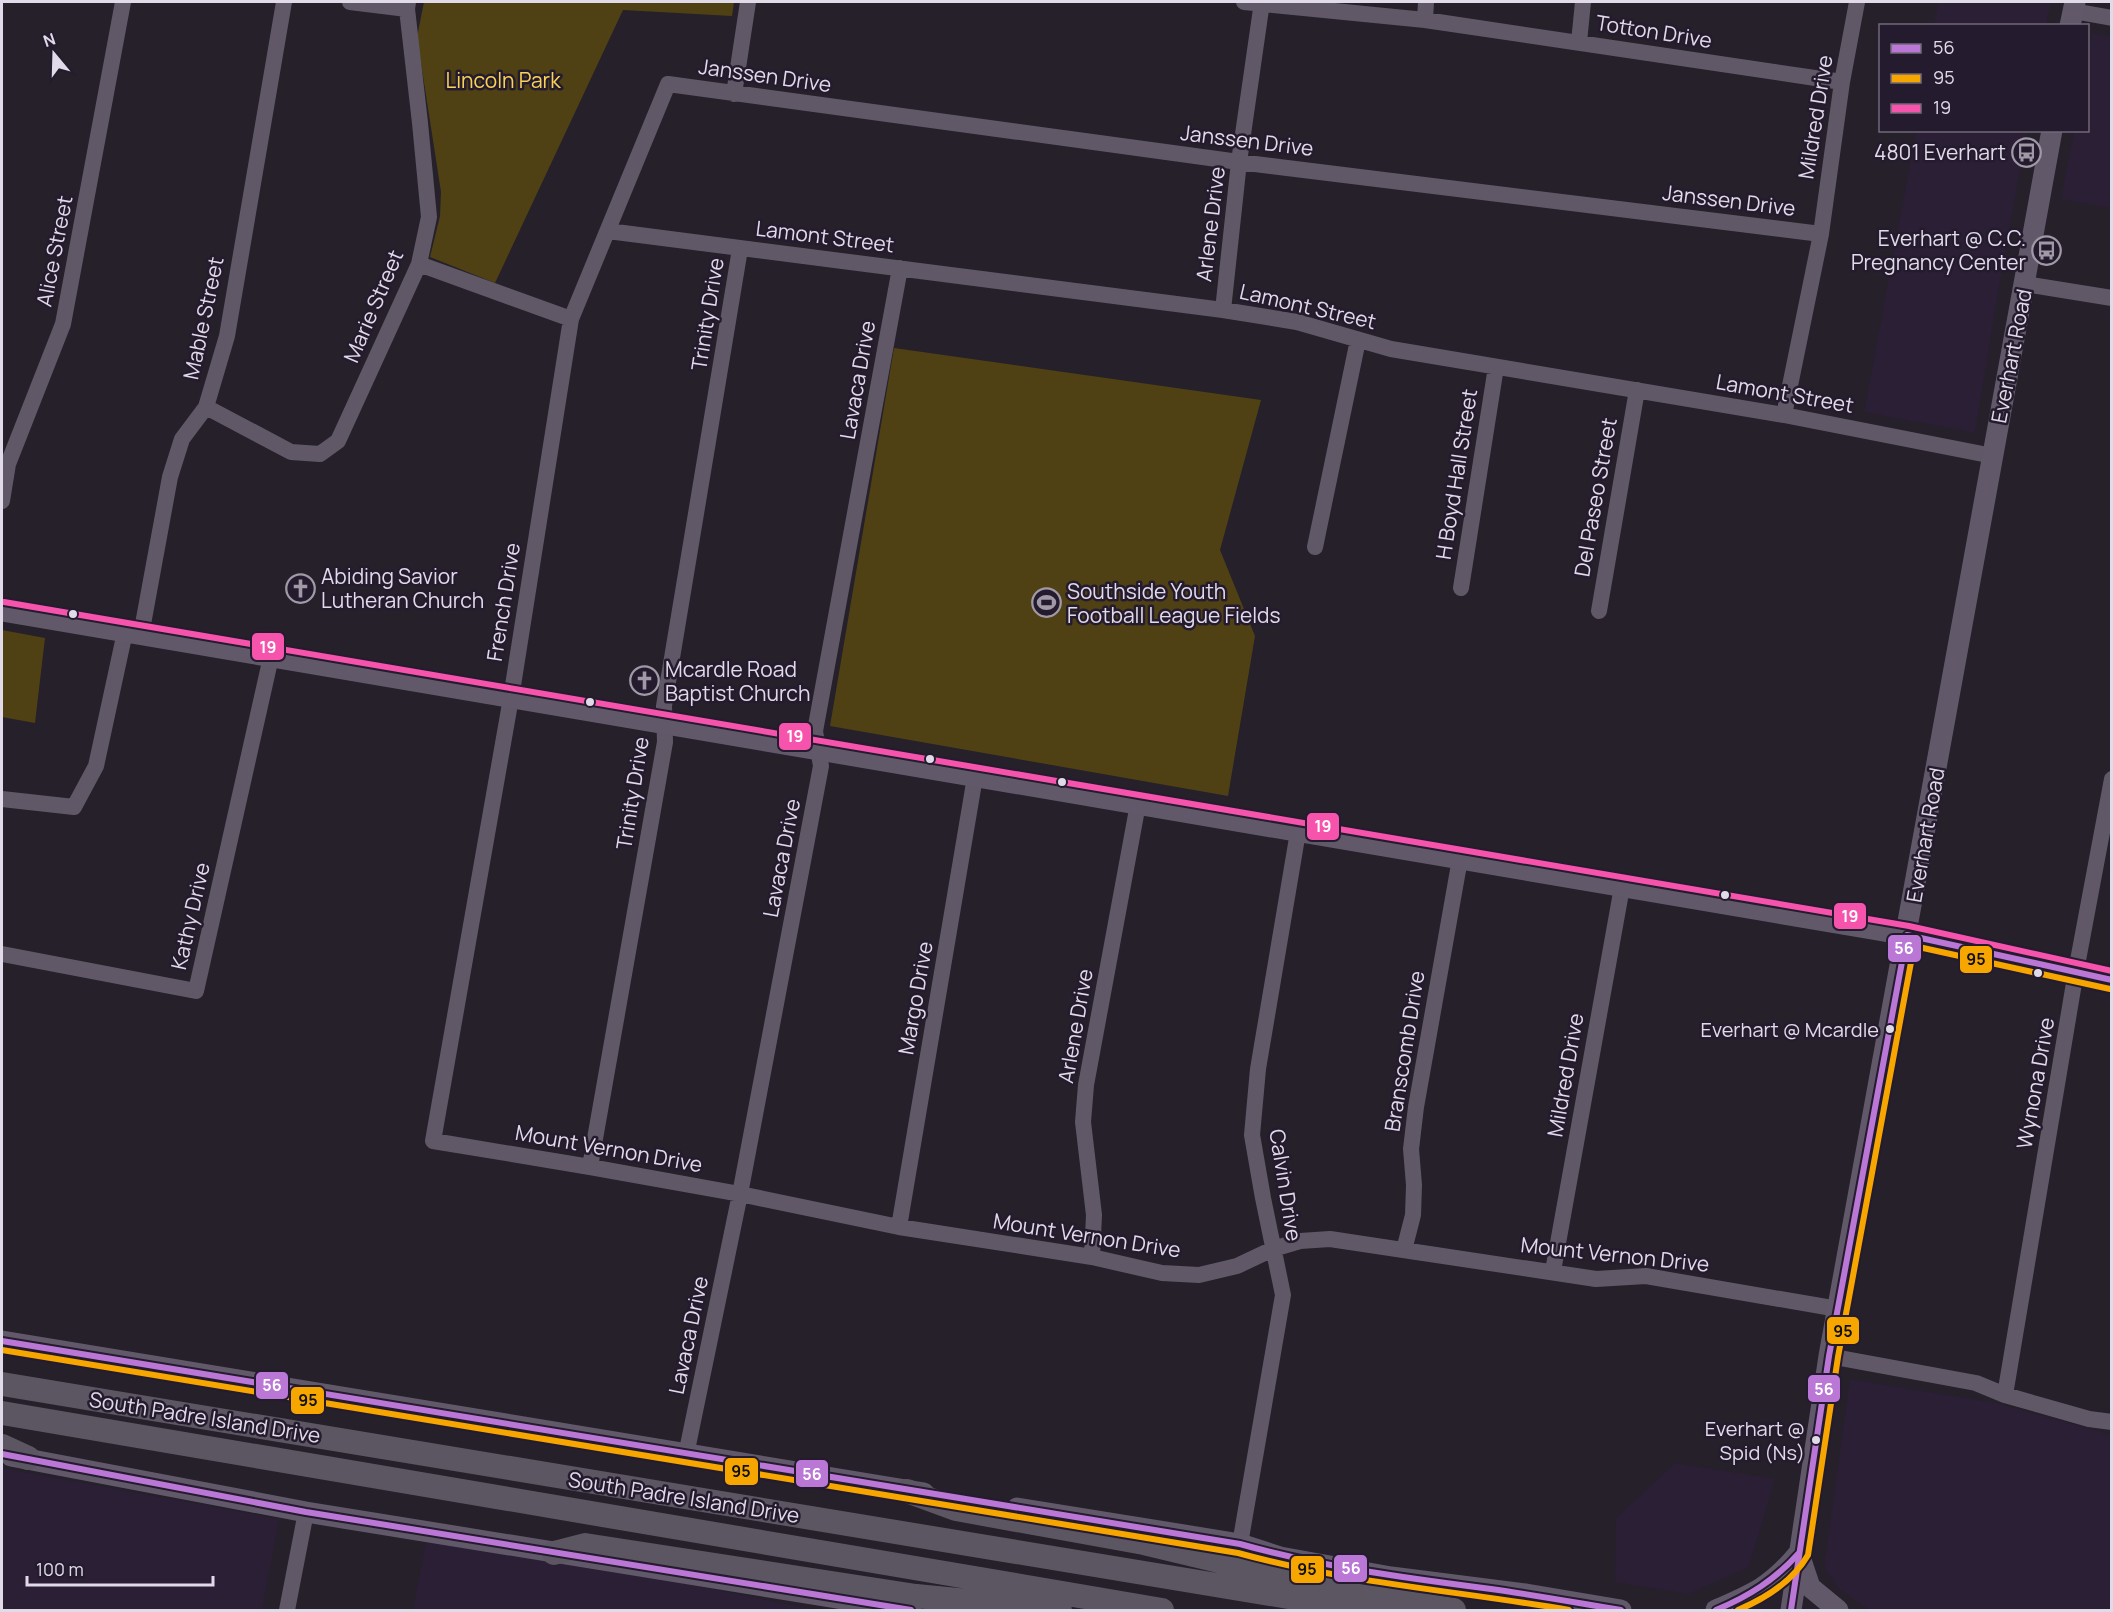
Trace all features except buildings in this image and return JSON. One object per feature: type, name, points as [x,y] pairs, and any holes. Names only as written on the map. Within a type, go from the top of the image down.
[{"type":"highway","name":"South Padre Island Drive","points":[[2,1384],[1367,1611]]},
{"type":"highway","name":"South Padre Island Drive","points":[[2,1413],[1156,1610]]},
{"type":"highway","points":[[2,1446],[28,1458]]},
{"type":"highway","points":[[907,1491],[956,1509],[1144,1544],[1352,1593],[1454,1611]]},
{"type":"highway","points":[[554,1552],[585,1545],[916,1596],[1060,1611]]},
{"type":"main road","name":"Everhart Road","points":[[1791,1611],[1829,1356],[2052,132]]},
{"type":"main road","points":[[2,611],[1907,935],[2112,980]]},
{"type":"main road","points":[[2,1341],[686,1455],[1240,1544],[1280,1557],[1391,1577],[1526,1594],[1621,1611]]},
{"type":"main road","points":[[2,1454],[306,1512],[554,1552],[872,1608],[911,1611]]},
{"type":"main road","points":[[1716,1611],[1760,1590],[1782,1574],[1799,1553]]},
{"type":"main road","points":[[1799,1553],[1810,1587],[1838,1611]]},
{"type":"street","name":"Alice Street","points":[[2,501],[8,464],[63,324],[123,2]]},
{"type":"street","name":"Mable Street","points":[[2,799],[74,807],[96,766],[133,634],[170,477],[182,439],[206,407],[227,336],[284,2]]},
{"type":"street","points":[[350,2],[407,5]]},
{"type":"street","points":[[734,94],[748,2]]},
{"type":"street","name":"Totton Drive","points":[[1244,2],[1425,20],[1842,82]]},
{"type":"street","points":[[1425,20],[1426,2]]},
{"type":"street","points":[[1579,42],[1583,2]]},
{"type":"street","name":"Mildred Drive","points":[[1784,415],[1821,234],[1842,82],[1857,2]]},
{"type":"street","name":"Arlene Drive","points":[[1222,310],[1239,162],[1262,3]]},
{"type":"street","name":"Marie Street","points":[[206,407],[291,452],[320,454],[338,441],[419,264],[429,217],[407,5]]},
{"type":"street","points":[[2073,13],[2112,18]]},
{"type":"street","name":"Janssen Drive","points":[[668,84],[1239,162],[1821,234]]},
{"type":"street","name":"French Drive","points":[[433,1141],[511,698],[571,319],[668,84]]},
{"type":"street","name":"Lamont Street","points":[[608,231],[1222,310],[1298,322],[1391,349],[1784,415],[1993,456]]},
{"type":"street","name":"Trinity Drive","points":[[590,1167],[665,742],[664,706],[740,249]]},
{"type":"street","points":[[419,264],[571,319]]},
{"type":"street","name":"Lavaca Drive","points":[[686,1455],[740,1194],[821,766],[815,731],[900,268]]},
{"type":"street","points":[[2025,284],[2112,298]]},
{"type":"street","points":[[1315,547],[1358,340]]},
{"type":"street","name":"H Boyd Hall Street","points":[[1461,588],[1496,367]]},
{"type":"street","name":"Del Paseo Street","points":[[1599,611],[1637,390]]},
{"type":"street","name":"Kathy Drive","points":[[2,954],[196,991],[272,657]]},
{"type":"street","name":"Margo Drive","points":[[899,1227],[975,777]]},
{"type":"street","name":"Wynona Drive","points":[[2005,1395],[2076,971],[2112,779]]},
{"type":"street","name":"Arlene Drive","points":[[1092,1257],[1094,1215],[1083,1122],[1086,1085],[1138,804]]},
{"type":"street","name":"Calvin Drive","points":[[1240,1544],[1282,1295],[1252,1135],[1258,1069],[1298,831]]},
{"type":"street","name":"Branscomb Drive","points":[[1404,1250],[1413,1215],[1414,1185],[1411,1149],[1416,1107],[1460,859]]},
{"type":"street","name":"Mildred Drive","points":[[1553,1271],[1622,887]]},
{"type":"street","name":"Mount Vernon Drive","points":[[433,1141],[740,1194],[899,1227],[1092,1257],[1162,1273],[1199,1275],[1237,1266],[1273,1249],[1300,1242],[1330,1239],[1596,1279],[1646,1276],[1838,1309]]},
{"type":"street","points":[[1829,1356],[1976,1383],[2005,1395],[2089,1419],[2112,1422]]},
{"type":"street","points":[[287,1611],[306,1512]]},
{"type":"shaded area","points":[[1938,2],[2051,2],[2046,24],[1934,24]]},
{"type":"shaded area","points":[[2092,33],[2111,37],[2111,208],[2061,199],[2074,132],[2089,132],[2089,50]]},
{"type":"shaded area","points":[[1916,132],[2027,132],[1975,433],[1864,412]]},
{"type":"shaded area","points":[[1850,1379],[1997,1403],[2111,1435],[2111,1610],[1869,1610],[1838,1588],[1824,1567]]},
{"type":"shaded area","points":[[1675,1463],[1775,1479],[1749,1567],[1689,1594],[1615,1582],[1616,1518]]},
{"type":"shaded area","points":[[2,1468],[279,1519],[262,1610],[2,1610]]},
{"type":"shaded area","points":[[426,1541],[633,1573],[816,1610],[413,1610]]},
{"type":"green space","name":"Lincoln Park","points":[[424,2],[734,2],[732,16],[623,10],[495,283],[430,257],[440,216],[441,192],[417,37]]},
{"type":"green space","name":"Southside Youth Football League Fields","points":[[894,348],[1261,400],[1220,550],[1255,636],[1228,796],[830,726]]},
{"type":"green space","points":[[2,630],[45,638],[35,723],[2,717]]},
{"type":"transit line","name":"19","points":[[4,602],[1909,926],[2112,971]]},
{"type":"transit line","name":"56","points":[[1791,1610],[1829,1356],[1907,935],[2112,980]]},
{"type":"transit line","name":"95","points":[[1738,1610],[1786,1581],[1808,1555],[1838,1357],[1914,946],[2110,989]]},
{"type":"transit line","name":"56","points":[[2,1341],[1240,1544],[1364,1571],[1621,1610]]},
{"type":"transit line","name":"95","points":[[2,1350],[1238,1553],[1362,1579],[1569,1610]]},
{"type":"transit line","name":"56","points":[[2,1454],[306,1512],[911,1610]]},
{"type":"transit line","name":"56","points":[[1716,1610],[1761,1586],[1799,1553]]},
{"type":"place","name":"4801 Everhart","points":[[2027,152]]},
{"type":"place","name":"Everhart @ C.C. Pregnancy Center","points":[[2047,250]]},
{"type":"place","name":"Abiding Savior Lutheran Church","points":[[300,588]]},
{"type":"place","name":"Southside Youth Football League Fields","points":[[1046,603]]},
{"type":"place","name":"Mcardle Road Baptist Church","points":[[644,681]]},
{"type":"place","name":"Everhart @ Mcardle","points":[[1890,1029]]},
{"type":"place","name":"Everhart @ Spid (Ns)","points":[[1816,1440]]}]
